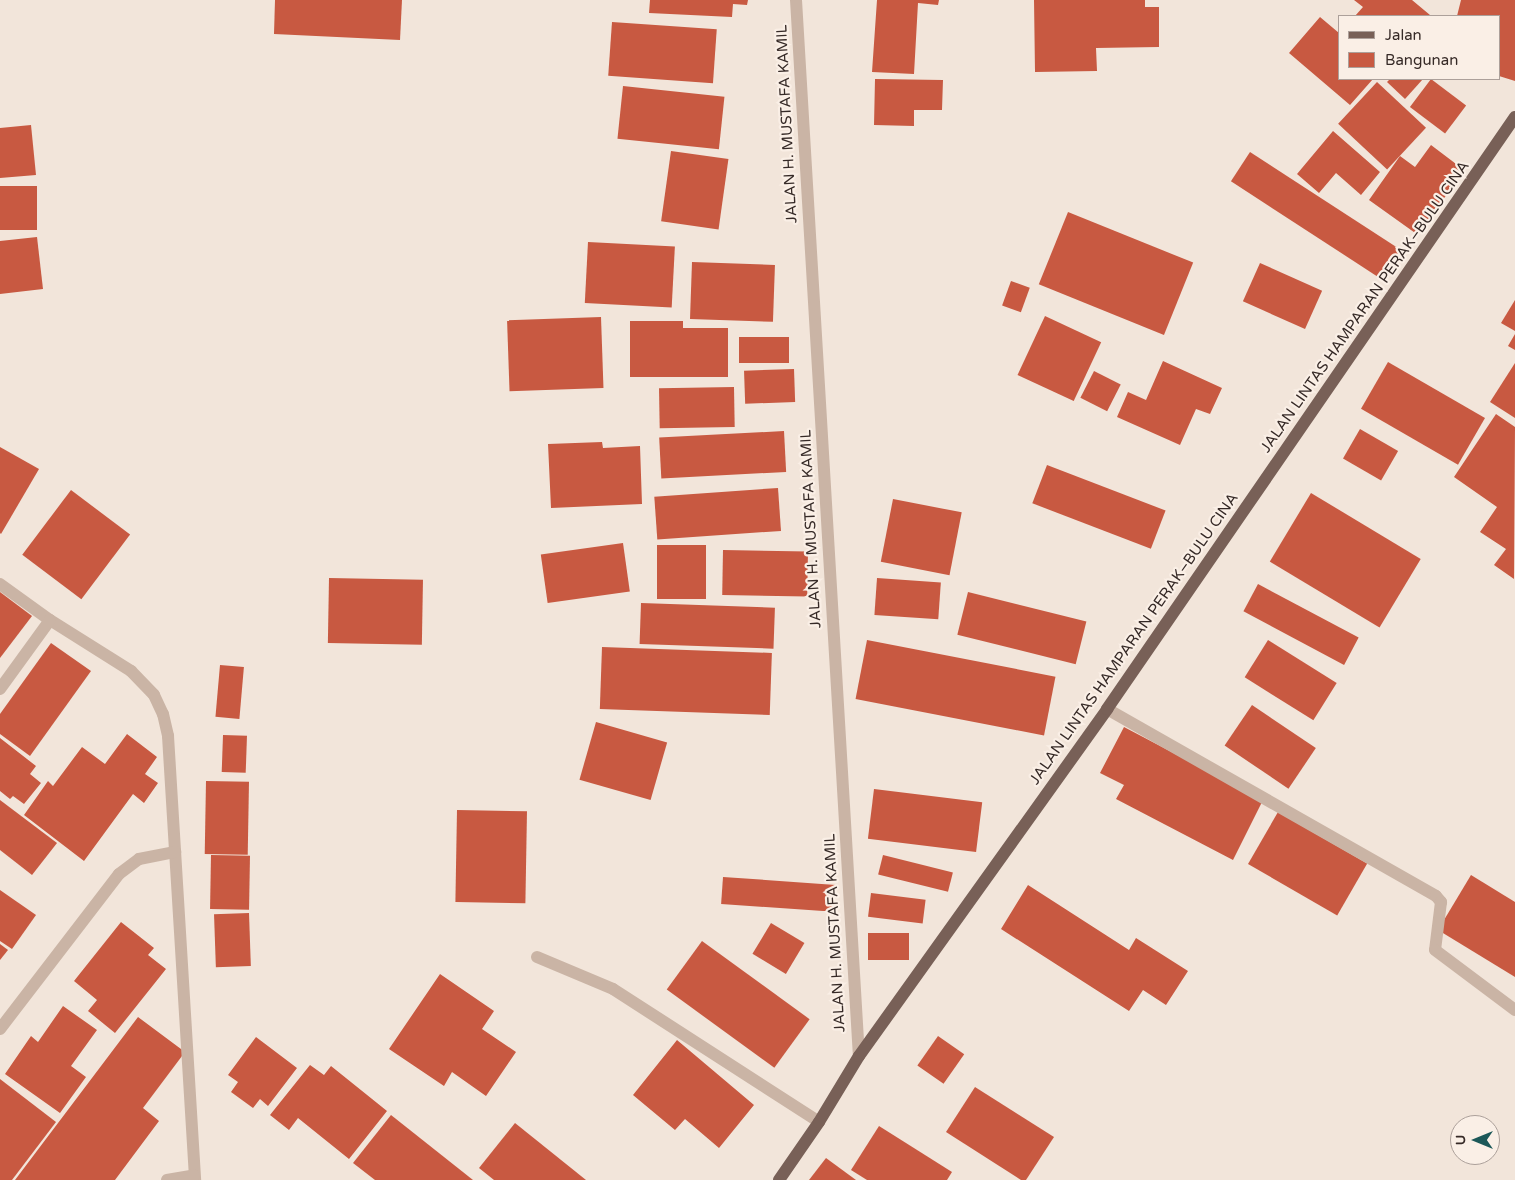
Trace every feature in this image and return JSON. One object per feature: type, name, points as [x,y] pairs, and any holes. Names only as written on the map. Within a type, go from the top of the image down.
[{"type":"main road","name":"JALAN LINTAS HAMPARAN PERAK–BULU CINA","points":[[779,1180],[819,1122],[859,1056],[1107,709],[1515,117]]},
{"type":"street","name":"JALAN H. MUSTAFA KAMIL","points":[[796,0],[859,1056]]},
{"type":"street","points":[[0,584],[50,620],[131,671],[154,696],[163,714],[168,736],[195,1177],[166,1180]]},
{"type":"street","points":[[0,688],[50,620]]},
{"type":"street","points":[[1107,709],[1436,896],[1442,902],[1435,950],[1515,1010]]},
{"type":"street","points":[[0,1029],[119,874],[139,859],[174,852]]},
{"type":"street","points":[[537,957],[613,989],[819,1122]]},
{"type":"building","points":[[275,0],[402,0],[400,40],[274,34]]},
{"type":"building","points":[[650,0],[748,0],[747,5],[733,4],[732,17],[649,13]]},
{"type":"building","points":[[877,0],[939,0],[938,5],[918,3],[914,74],[872,72]]},
{"type":"building","points":[[1034,0],[1145,0],[1145,7],[1159,7],[1159,47],[1096,48],[1097,71],[1035,72]]},
{"type":"building","points":[[1354,0],[1412,0],[1430,15],[1356,15],[1363,7]]},
{"type":"building","points":[[1461,0],[1515,0],[1515,81],[1500,76],[1500,15],[1457,15]]},
{"type":"building","points":[[1320,17],[1338,32],[1338,80],[1372,80],[1350,105],[1289,53]]},
{"type":"building","points":[[612,22],[717,29],[713,83],[608,76]]},
{"type":"building","points":[[875,79],[943,80],[942,110],[914,110],[914,126],[874,125]]},
{"type":"building","points":[[1389,80],[1422,80],[1405,99],[1387,82]]},
{"type":"building","points":[[1430,80],[1466,105],[1445,133],[1410,107]]},
{"type":"building","points":[[1377,82],[1426,128],[1387,169],[1338,124]]},
{"type":"building","points":[[623,86],[724,97],[719,149],[617,139]]},
{"type":"building","points":[[31,125],[36,175],[0,178],[0,128]]},
{"type":"building","points":[[1333,131],[1380,172],[1361,195],[1336,173],[1319,193],[1297,174]]},
{"type":"building","points":[[1431,145],[1464,170],[1418,235],[1369,200],[1400,156],[1415,167]]},
{"type":"building","points":[[671,151],[728,159],[719,229],[661,221]]},
{"type":"building","points":[[1250,152],[1401,250],[1382,279],[1231,181]]},
{"type":"building","points":[[0,186],[37,186],[37,230],[0,230]]},
{"type":"building","points":[[1068,212],[1193,263],[1164,335],[1039,284]]},
{"type":"building","points":[[37,237],[43,289],[0,294],[0,241]]},
{"type":"building","points":[[588,242],[675,247],[672,307],[585,303]]},
{"type":"building","points":[[692,262],[775,265],[773,322],[690,319]]},
{"type":"building","points":[[1260,263],[1322,291],[1305,329],[1243,301]]},
{"type":"building","points":[[1011,281],[1030,288],[1021,312],[1002,305]]},
{"type":"building","points":[[1515,300],[1515,331],[1501,323]]},
{"type":"building","points":[[1045,316],[1101,342],[1074,401],[1018,375]]},
{"type":"building","points":[[601,317],[603,388],[510,391],[507,320]]},
{"type":"building","points":[[630,321],[683,321],[683,328],[728,328],[728,377],[630,377]]},
{"type":"building","points":[[1515,334],[1515,350],[1508,346]]},
{"type":"building","points":[[739,337],[789,337],[789,363],[739,363]]},
{"type":"building","points":[[1163,361],[1222,388],[1210,414],[1196,409],[1180,445],[1117,417],[1128,392],[1146,400]]},
{"type":"building","points":[[1388,362],[1485,418],[1458,465],[1361,409]]},
{"type":"building","points":[[1515,363],[1515,418],[1490,402]]},
{"type":"building","points":[[794,369],[795,402],[745,404],[744,371]]},
{"type":"building","points":[[1094,371],[1121,385],[1107,411],[1080,398]]},
{"type":"building","points":[[734,387],[735,427],[660,428],[659,388]]},
{"type":"building","points":[[1496,414],[1515,427],[1514,579],[1494,565],[1506,549],[1480,532],[1497,507],[1454,477]]},
{"type":"building","points":[[1360,429],[1398,451],[1381,480],[1343,458]]},
{"type":"building","points":[[784,431],[786,472],[661,478],[659,438]]},
{"type":"building","points":[[602,442],[603,448],[640,446],[642,504],[551,508],[548,444]]},
{"type":"building","points":[[0,447],[39,469],[1,534],[0,533]]},
{"type":"building","points":[[1047,465],[1166,511],[1151,549],[1032,503]]},
{"type":"building","points":[[778,488],[781,531],[657,540],[654,497]]},
{"type":"building","points":[[71,490],[130,535],[81,599],[22,555]]},
{"type":"building","points":[[1311,493],[1421,559],[1380,627],[1270,562]]},
{"type":"building","points":[[893,499],[962,512],[950,575],[881,562]]},
{"type":"building","points":[[623,543],[630,592],[548,603],[541,555]]},
{"type":"building","points":[[657,545],[706,545],[706,599],[657,599]]},
{"type":"building","points":[[723,550],[808,551],[807,596],[722,595]]},
{"type":"building","points":[[329,578],[423,580],[422,645],[328,643]]},
{"type":"building","points":[[877,578],[941,582],[938,619],[874,615]]},
{"type":"building","points":[[1258,584],[1359,638],[1344,665],[1243,611]]},
{"type":"building","points":[[0,592],[32,616],[0,658]]},
{"type":"building","points":[[968,592],[1086,622],[1076,664],[957,635]]},
{"type":"building","points":[[641,603],[775,608],[773,649],[640,644]]},
{"type":"building","points":[[867,640],[1055,677],[1044,736],[856,699]]},
{"type":"building","points":[[1268,640],[1337,683],[1313,720],[1245,677]]},
{"type":"building","points":[[51,643],[91,671],[30,756],[0,734],[0,714]]},
{"type":"building","points":[[602,647],[772,653],[770,715],[600,709]]},
{"type":"building","points":[[220,665],[244,667],[239,719],[215,717]]},
{"type":"building","points":[[1252,705],[1316,748],[1288,789],[1225,746]]},
{"type":"building","points":[[596,722],[667,742],[651,800],[579,780]]},
{"type":"building","points":[[1124,727],[1263,800],[1233,860],[1116,799],[1124,785],[1100,773]]},
{"type":"building","points":[[127,734],[157,757],[145,774],[158,783],[144,803],[133,794],[84,861],[24,815],[48,781],[53,786],[82,747],[105,764]]},
{"type":"building","points":[[223,735],[247,736],[246,773],[222,772]]},
{"type":"building","points":[[0,738],[36,766],[30,774],[41,783],[24,804],[13,796],[10,799],[0,791]]},
{"type":"building","points":[[206,781],[249,782],[248,855],[205,854]]},
{"type":"building","points":[[874,789],[982,802],[976,852],[868,839]]},
{"type":"building","points":[[0,800],[57,843],[32,875],[0,850]]},
{"type":"building","points":[[457,810],[527,811],[525,903],[455,902]]},
{"type":"building","points":[[1278,812],[1367,864],[1337,915],[1248,864]]},
{"type":"building","points":[[211,855],[250,856],[249,910],[210,909]]},
{"type":"building","points":[[883,855],[953,872],[948,892],[878,874]]},
{"type":"building","points":[[1471,875],[1515,902],[1515,977],[1438,930]]},
{"type":"building","points":[[723,877],[836,885],[834,912],[721,904]]},
{"type":"building","points":[[1028,885],[1129,950],[1136,938],[1188,971],[1166,1005],[1143,990],[1129,1011],[1001,929]]},
{"type":"building","points":[[0,890],[36,915],[12,949],[0,941]]},
{"type":"building","points":[[871,893],[926,900],[923,924],[868,917]]},
{"type":"building","points":[[249,913],[251,966],[216,967],[214,914]]},
{"type":"building","points":[[121,922],[154,948],[148,955],[166,969],[115,1033],[88,1011],[97,1000],[74,981]]},
{"type":"building","points":[[771,923],[804,943],[786,974],[752,954]]},
{"type":"building","points":[[868,933],[909,933],[909,960],[868,960]]},
{"type":"building","points":[[702,941],[810,1019],[774,1068],[667,990]]},
{"type":"building","points":[[0,944],[8,950],[0,960]]},
{"type":"building","points":[[440,974],[494,1011],[482,1029],[516,1052],[486,1096],[452,1072],[444,1086],[389,1049]]},
{"type":"building","points":[[63,1006],[97,1030],[71,1066],[86,1077],[60,1113],[5,1074],[31,1036],[38,1042]]},
{"type":"building","points":[[138,1017],[185,1052],[143,1108],[159,1121],[115,1180],[15,1180]]},
{"type":"building","points":[[938,1036],[964,1054],[944,1084],[917,1065]]},
{"type":"building","points":[[256,1037],[297,1068],[268,1106],[260,1099],[253,1108],[231,1092],[238,1082],[228,1075]]},
{"type":"building","points":[[677,1040],[754,1105],[719,1148],[685,1119],[675,1130],[633,1095]]},
{"type":"building","points":[[310,1065],[324,1075],[331,1066],[387,1111],[349,1159],[298,1118],[289,1130],[270,1115]]},
{"type":"building","points":[[0,1079],[56,1122],[12,1180],[0,1180]]},
{"type":"building","points":[[975,1087],[1054,1137],[1026,1180],[1021,1180],[946,1132]]},
{"type":"building","points":[[391,1115],[473,1180],[375,1180],[353,1163]]},
{"type":"building","points":[[515,1123],[586,1180],[494,1180],[479,1168]]},
{"type":"building","points":[[879,1126],[952,1172],[947,1180],[867,1180],[851,1170]]},
{"type":"building","points":[[826,1158],[856,1180],[809,1180]]}]
